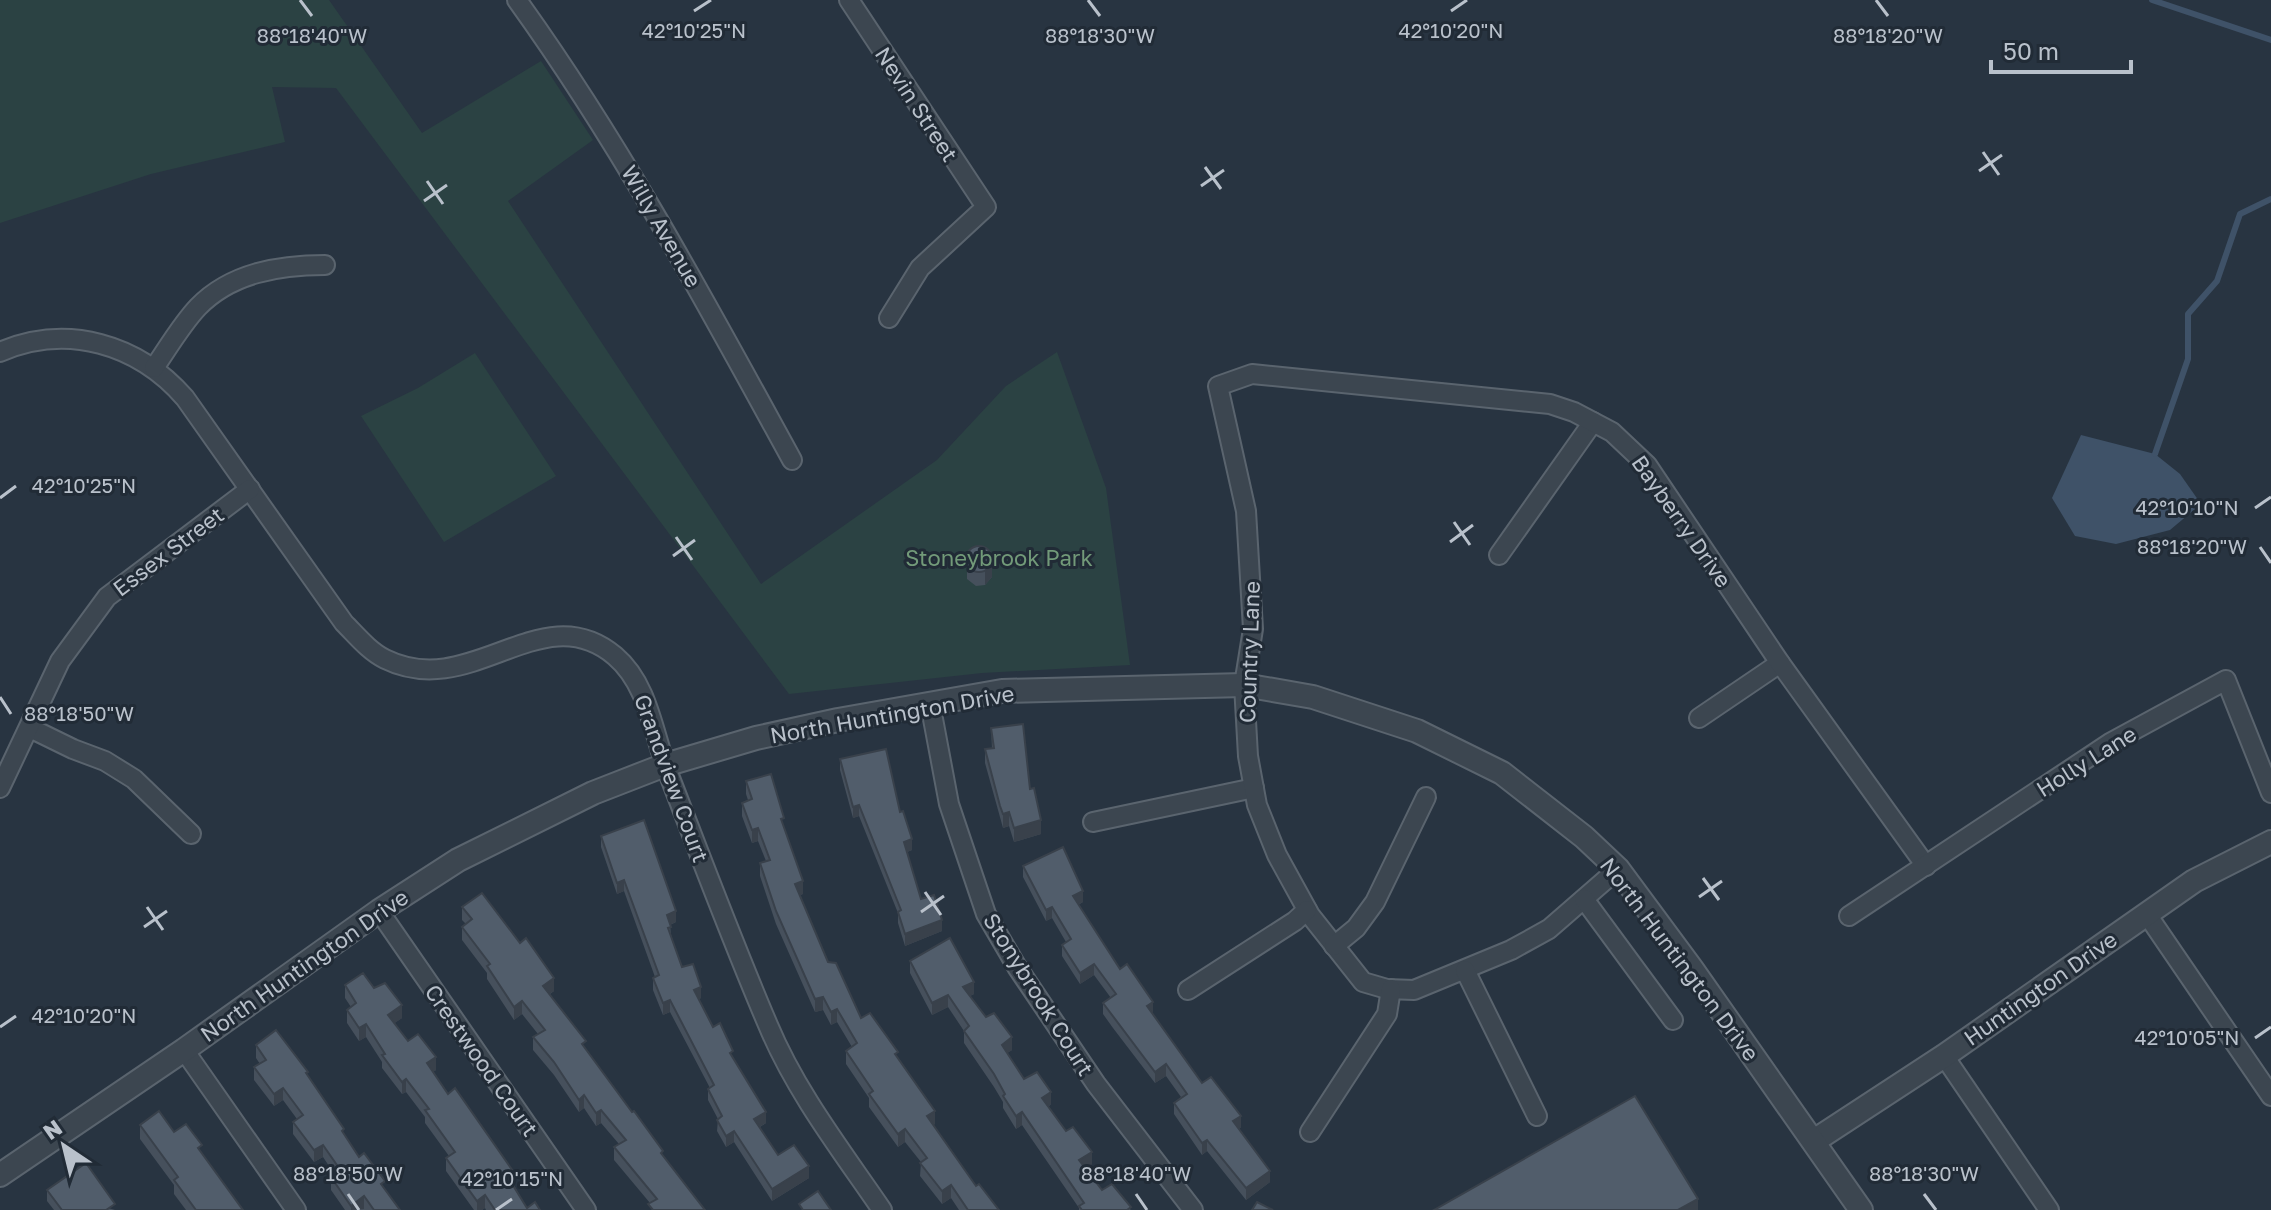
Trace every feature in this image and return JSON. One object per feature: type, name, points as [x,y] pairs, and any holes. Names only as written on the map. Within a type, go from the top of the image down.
[{"type":"street","name":"Willy Avenue","points":[[517,0],[572,76],[658,215],[792,460]]},
{"type":"street","name":"Nevin Street","points":[[849,0],[986,207],[920,268],[889,318]]},
{"type":"street","points":[[154,368],[199,306],[222,289],[263,271],[291,265],[325,265]]},
{"type":"street","name":"Grandview Court","points":[[0,352],[48,339],[88,340],[124,351],[154,368],[185,398],[344,623],[370,649],[386,659],[405,666],[448,669],[540,638],[571,634],[601,644],[619,659],[636,681],[665,765],[745,968],[791,1072],[882,1210]]},
{"type":"street","name":"Bayberry Drive","points":[[1218,386],[1252,374],[1550,404],[1593,422],[1628,446],[1647,465],[1780,663],[1926,866]]},
{"type":"street","name":"Country Lane","points":[[1218,386],[1246,511],[1250,553],[1253,629],[1244,685],[1248,756],[1257,805],[1277,855],[1307,910],[1363,982],[1391,989]]},
{"type":"street","points":[[1499,555],[1593,422]]},
{"type":"street","name":"Essex Street","points":[[0,788],[60,661],[107,597],[250,489]]},
{"type":"street","points":[[1699,718],[1780,663]]},
{"type":"street","name":"Holly Lane","points":[[1849,916],[2110,743],[2226,680],[2271,793]]},
{"type":"street","name":"North Huntington Drive","points":[[0,1175],[184,1050],[379,911],[458,860],[593,793],[665,765],[756,738],[1002,691],[1244,685],[1313,697],[1417,731],[1502,773],[1575,829],[1618,869],[1711,994],[1861,1210]]},
{"type":"street","name":"Stonybrook Court","points":[[930,703],[949,804],[986,914],[1017,967],[1091,1077],[1193,1210]]},
{"type":"street","points":[[30,728],[105,761],[134,779],[191,834]]},
{"type":"street","points":[[1093,822],[1254,788]]},
{"type":"street","points":[[1334,946],[1356,928],[1375,902],[1426,797]]},
{"type":"street","name":"Huntington Drive","points":[[1814,1141],[1944,1056],[2194,881],[2271,842]]},
{"type":"street","points":[[1310,1132],[1387,1014],[1391,989],[1414,990],[1511,950],[1549,929],[1618,869]]},
{"type":"street","points":[[1584,899],[1673,1020]]},
{"type":"street","points":[[1188,990],[1295,921],[1307,910]]},
{"type":"street","name":"Crestwood Court","points":[[379,911],[586,1210]]},
{"type":"street","points":[[2146,913],[2271,1096]]},
{"type":"street","points":[[1465,970],[1537,1116]]},
{"type":"street","points":[[184,1050],[296,1210]]},
{"type":"street","points":[[1944,1056],[2049,1210]]},
{"type":"green space","name":"Stoneybrook Park","points":[[0,0],[329,0],[422,133],[541,61],[593,140],[508,201],[761,584],[937,460],[1006,386],[1057,352],[1106,488],[1130,665],[982,673],[789,694],[336,88],[272,87],[285,142],[151,174],[0,223]]},
{"type":"green space","points":[[475,353],[556,476],[444,542],[361,416],[418,388]]},
{"type":"water","points":[[2081,435],[2155,454],[2180,474],[2201,504],[2170,530],[2116,544],[2075,536],[2052,498]]},
{"type":"building","points":[[979,546],[988,550],[992,559],[988,568],[979,572],[970,568],[966,559],[970,550]]},
{"type":"building","points":[[1023,724],[1030,789],[1034,788],[1041,820],[1014,828],[1009,812],[1003,814],[1000,806],[985,749],[994,748],[991,728]]},
{"type":"building","points":[[886,749],[900,812],[903,811],[912,839],[904,842],[921,899],[934,895],[942,920],[905,934],[898,912],[901,910],[859,805],[853,807],[840,759]]},
{"type":"building","points":[[771,774],[784,818],[781,819],[803,881],[795,884],[828,962],[836,963],[861,1018],[870,1013],[898,1052],[895,1054],[935,1111],[927,1116],[976,1186],[979,1184],[999,1210],[968,1210],[951,1185],[942,1191],[920,1163],[927,1158],[905,1129],[898,1134],[869,1094],[873,1091],[846,1051],[857,1043],[837,1009],[831,1012],[823,997],[815,999],[776,911],[760,863],[770,860],[758,828],[752,830],[742,803],[752,799],[746,781]]},
{"type":"building","points":[[644,820],[676,911],[667,915],[671,927],[668,928],[682,967],[693,964],[701,987],[694,990],[713,1027],[720,1023],[733,1051],[730,1053],[766,1112],[754,1119],[778,1155],[794,1145],[809,1166],[772,1189],[734,1131],[726,1136],[717,1120],[722,1116],[708,1089],[714,1085],[670,1000],[663,1003],[653,978],[659,975],[624,880],[617,883],[601,836]]},
{"type":"building","points":[[1063,847],[1083,891],[1073,896],[1120,969],[1127,964],[1153,1002],[1147,1006],[1202,1083],[1211,1077],[1241,1116],[1233,1121],[1270,1171],[1246,1188],[1207,1140],[1202,1143],[1174,1103],[1187,1094],[1166,1064],[1155,1072],[1103,1003],[1116,994],[1094,964],[1080,973],[1062,945],[1071,939],[1052,907],[1046,910],[1023,866]]},
{"type":"building","points":[[482,893],[520,943],[526,938],[554,978],[543,986],[586,1041],[582,1044],[705,1210],[653,1210],[648,1204],[657,1199],[614,1147],[626,1140],[601,1110],[596,1113],[584,1095],[579,1100],[533,1037],[545,1030],[522,1001],[514,1007],[487,966],[490,964],[462,927],[472,919],[462,907]]},
{"type":"building","points":[[950,938],[974,982],[963,987],[986,1017],[994,1013],[1012,1037],[1002,1045],[1024,1079],[1037,1072],[1051,1092],[1042,1098],[1066,1131],[1073,1127],[1092,1152],[1079,1160],[1102,1190],[1112,1184],[1131,1207],[1127,1210],[1082,1210],[1079,1206],[1084,1203],[1022,1112],[1016,1116],[1003,1096],[1005,1094],[994,1074],[964,1031],[969,1026],[948,995],[932,1003],[910,961]]},
{"type":"building","points":[[363,973],[374,988],[385,983],[402,1005],[388,1015],[408,1041],[418,1034],[436,1057],[427,1063],[448,1094],[455,1088],[515,1174],[509,1179],[527,1208],[535,1202],[540,1210],[495,1210],[485,1195],[477,1201],[446,1158],[455,1152],[425,1110],[429,1109],[406,1079],[402,1082],[382,1055],[385,1054],[366,1024],[359,1028],[347,1010],[356,1003],[345,985]]},
{"type":"building","points":[[276,1030],[308,1072],[359,1157],[364,1153],[385,1181],[381,1184],[400,1210],[374,1210],[364,1196],[351,1206],[331,1177],[341,1171],[323,1145],[314,1150],[293,1122],[303,1115],[283,1088],[274,1094],[254,1067],[266,1060],[256,1045]]},
{"type":"building","points":[[1635,1096],[1698,1199],[1678,1210],[1434,1210]]},
{"type":"building","points":[[159,1111],[174,1132],[186,1124],[202,1145],[198,1148],[243,1210],[196,1210],[174,1180],[178,1177],[140,1125]]},
{"type":"building","points":[[86,1163],[115,1204],[106,1210],[62,1210],[47,1190]]},
{"type":"building","points":[[818,1191],[831,1210],[803,1210],[799,1204]]},
{"type":"building","points":[[1257,1202],[1273,1210],[1252,1210]]},
{"type":"waterway","points":[[2152,0],[2271,40]]},
{"type":"waterway","points":[[2155,454],[2188,359],[2188,314],[2217,281],[2240,214],[2271,199]]}]
